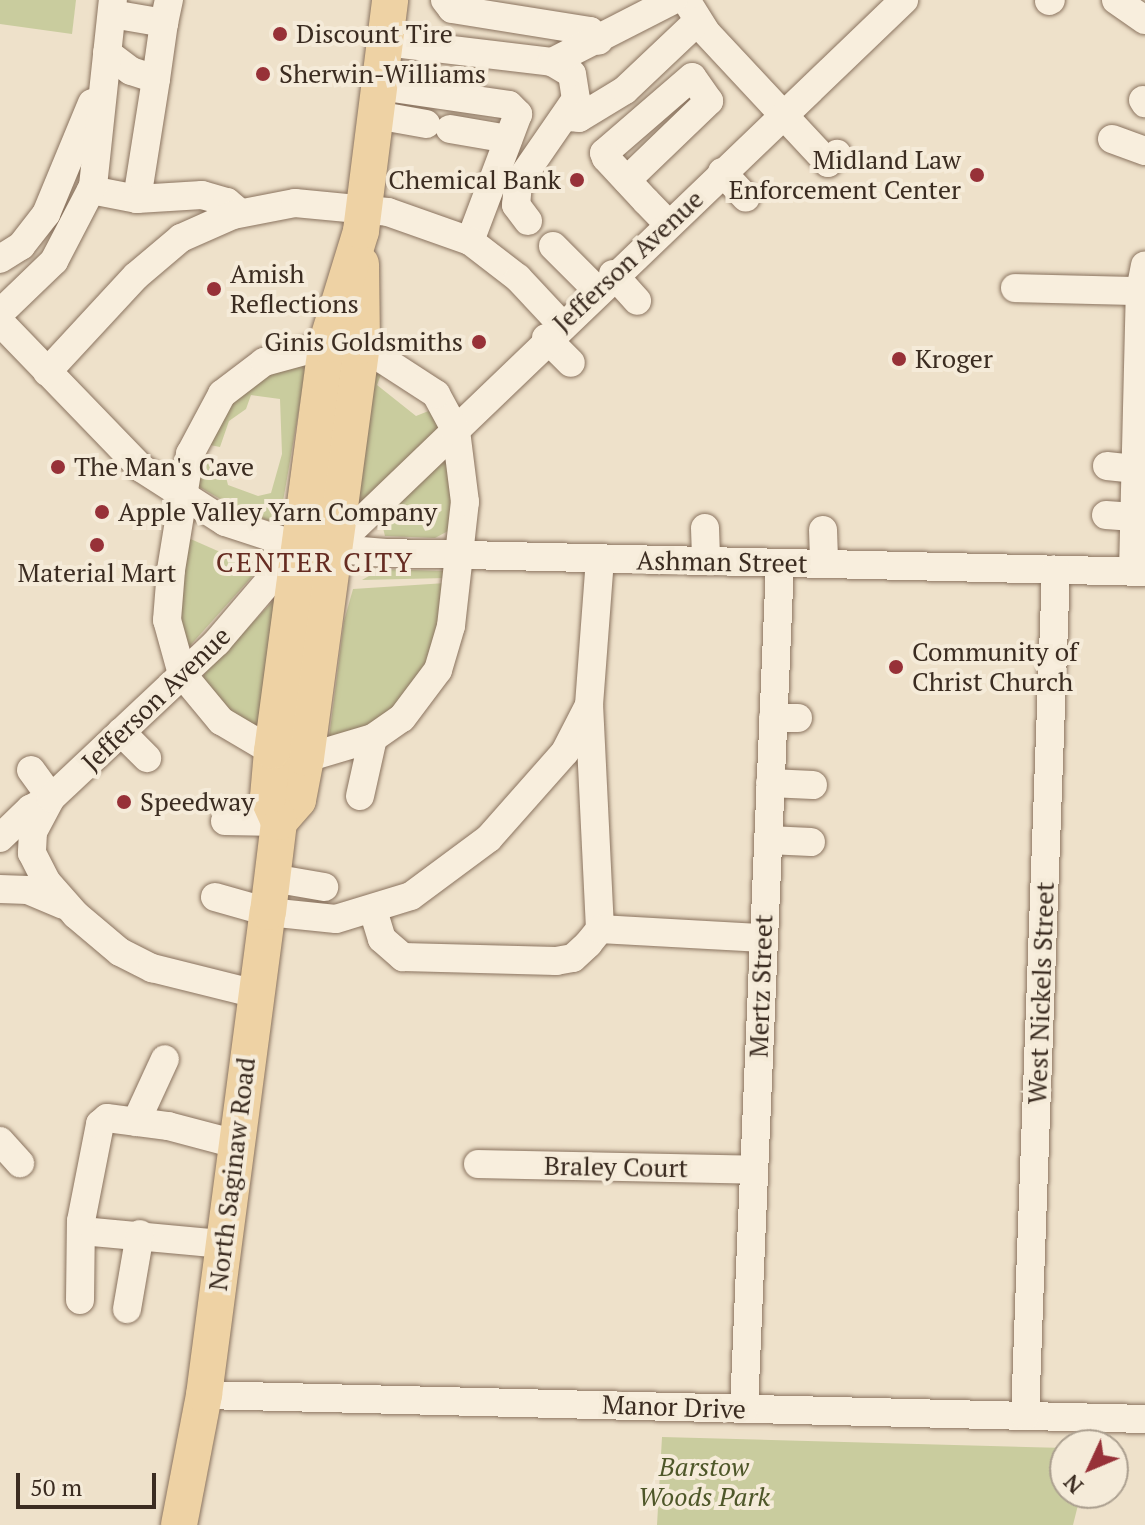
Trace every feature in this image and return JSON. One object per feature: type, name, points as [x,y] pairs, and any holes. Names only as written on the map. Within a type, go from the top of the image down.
[{"type":"main road","points":[[316,548],[326,345],[363,220],[390,0]]},
{"type":"main road","name":"North Saginaw Road","points":[[179,1525],[204,1395],[279,822],[268,797],[289,755],[316,548],[362,346],[363,220]]},
{"type":"street","points":[[445,0],[452,9],[590,31],[599,41]]},
{"type":"street","name":"Jefferson Avenue","points":[[0,838],[30,809],[51,798],[316,548],[456,431],[554,331],[904,0]]},
{"type":"street","points":[[1116,0],[1145,20]]},
{"type":"street","points":[[552,62],[599,41],[657,4]]},
{"type":"street","points":[[0,313],[54,261],[91,190],[100,153],[112,7],[166,12],[137,199]]},
{"type":"street","points":[[566,117],[579,118],[625,90],[692,11],[725,53],[828,163],[837,154]]},
{"type":"street","points":[[385,42],[552,62],[572,74],[576,99],[518,183],[516,205],[528,221]]},
{"type":"street","points":[[107,53],[131,71],[156,79]]},
{"type":"street","points":[[0,259],[21,246],[57,195],[83,136],[107,53]]},
{"type":"street","points":[[667,223],[604,153],[687,76],[696,81],[725,53]]},
{"type":"street","points":[[378,101],[438,126],[508,139]]},
{"type":"street","points":[[378,101],[509,105],[518,114],[470,241]]},
{"type":"street","points":[[1112,139],[1144,144]]},
{"type":"street","points":[[722,172],[746,198]]},
{"type":"street","points":[[91,190],[137,199],[202,195],[227,202],[240,213]]},
{"type":"street","points":[[47,372],[160,254],[181,238],[240,213],[295,203],[363,220],[407,216],[470,241],[518,278],[554,331],[571,363]]},
{"type":"street","points":[[553,246],[637,301]]},
{"type":"street","points":[[1015,288],[1087,287],[1143,274],[1121,467],[1120,516],[1139,572]]},
{"type":"street","name":"Ashman Street","points":[[0,322],[114,443],[183,499],[225,522],[316,548],[459,555],[1139,572]]},
{"type":"street","points":[[326,345],[264,362],[222,394],[190,454],[167,620],[182,674],[221,721],[289,755],[373,738],[402,718],[438,670],[451,626],[465,502],[456,431],[436,394],[362,346]]},
{"type":"street","points":[[436,394],[492,391]]},
{"type":"street","points":[[705,528],[706,561]]},
{"type":"street","points":[[823,530],[824,564]]},
{"type":"street","points":[[373,910],[382,939],[403,957],[556,961],[573,958],[600,929],[589,705],[600,559]]},
{"type":"street","name":"Mertz Street","points":[[744,1409],[770,783],[786,718],[780,563]]},
{"type":"street","name":"West Nickels Street","points":[[1025,1416],[1056,570]]},
{"type":"street","points":[[270,895],[336,919],[411,896],[489,838],[565,752],[589,705]]},
{"type":"street","points":[[121,732],[147,758]]},
{"type":"street","points":[[360,796],[373,738]]},
{"type":"street","points":[[31,770],[51,798],[33,832],[32,853],[46,881],[76,915],[120,952],[152,968],[190,982],[256,994]]},
{"type":"street","points":[[770,783],[813,785]]},
{"type":"street","points":[[225,821],[279,822]]},
{"type":"street","points":[[768,840],[811,842]]},
{"type":"street","points":[[215,897],[270,895],[324,887]]},
{"type":"street","points":[[0,889],[37,892],[76,915]]},
{"type":"street","points":[[600,929],[763,938]]},
{"type":"street","points":[[136,1122],[165,1059]]},
{"type":"street","points":[[80,1300],[82,1231],[96,1131],[107,1118],[236,1144]]},
{"type":"street","points":[[0,1141],[20,1163]]},
{"type":"street","name":"Braley Court","points":[[478,1164],[754,1170]]},
{"type":"street","points":[[82,1231],[223,1244]]},
{"type":"street","points":[[127,1309],[140,1234]]},
{"type":"street","name":"Manor Drive","points":[[204,1395],[1145,1419]]},
{"type":"green space","points":[[0,0],[76,0],[72,34],[0,24]]},
{"type":"green space","points":[[307,363],[280,519],[269,521],[236,508],[196,485],[198,461],[207,458],[223,465],[228,485],[258,496],[271,493],[282,454],[280,399],[251,395],[246,409],[229,421],[220,447],[210,445],[217,418],[257,377]]},
{"type":"green space","points":[[371,367],[382,372],[377,385],[416,416],[431,410],[439,430],[352,514]]},
{"type":"green space","points":[[446,452],[454,455],[450,530],[435,538],[385,536],[382,524],[388,513]]},
{"type":"green space","points":[[186,537],[259,569],[187,649],[179,635]]},
{"type":"green space","points":[[381,569],[443,571],[446,578],[362,580]]},
{"type":"green space","points":[[446,583],[434,657],[384,723],[329,738],[344,621],[353,589]]},
{"type":"green space","points":[[276,598],[266,730],[245,729],[203,680],[204,674]]},
{"type":"green space","name":"Barstow Woods Park","points":[[662,1437],[1049,1448],[1049,1509],[1077,1509],[1073,1525],[657,1525]]},
{"type":"place","name":"Discount Tire","points":[[280,34]]},
{"type":"place","name":"Sherwin-Williams","points":[[263,74]]},
{"type":"place","name":"Midland Law Enforcement Center","points":[[977,175]]},
{"type":"place","name":"Chemical Bank","points":[[577,180]]},
{"type":"place","name":"Amish Reflections","points":[[214,289]]},
{"type":"place","name":"Ginis Goldsmiths","points":[[479,342]]},
{"type":"place","name":"Kroger","points":[[899,359]]},
{"type":"place","name":"The Man's Cave","points":[[58,467]]},
{"type":"place","name":"Apple Valley Yarn Company","points":[[102,512]]},
{"type":"place","name":"Material Mart","points":[[97,545]]},
{"type":"place","name":"Community of Christ Church","points":[[896,667]]},
{"type":"place","name":"Speedway","points":[[124,802]]},
{"type":"district","name":"CENTER CITY","points":[[315,562]]}]
